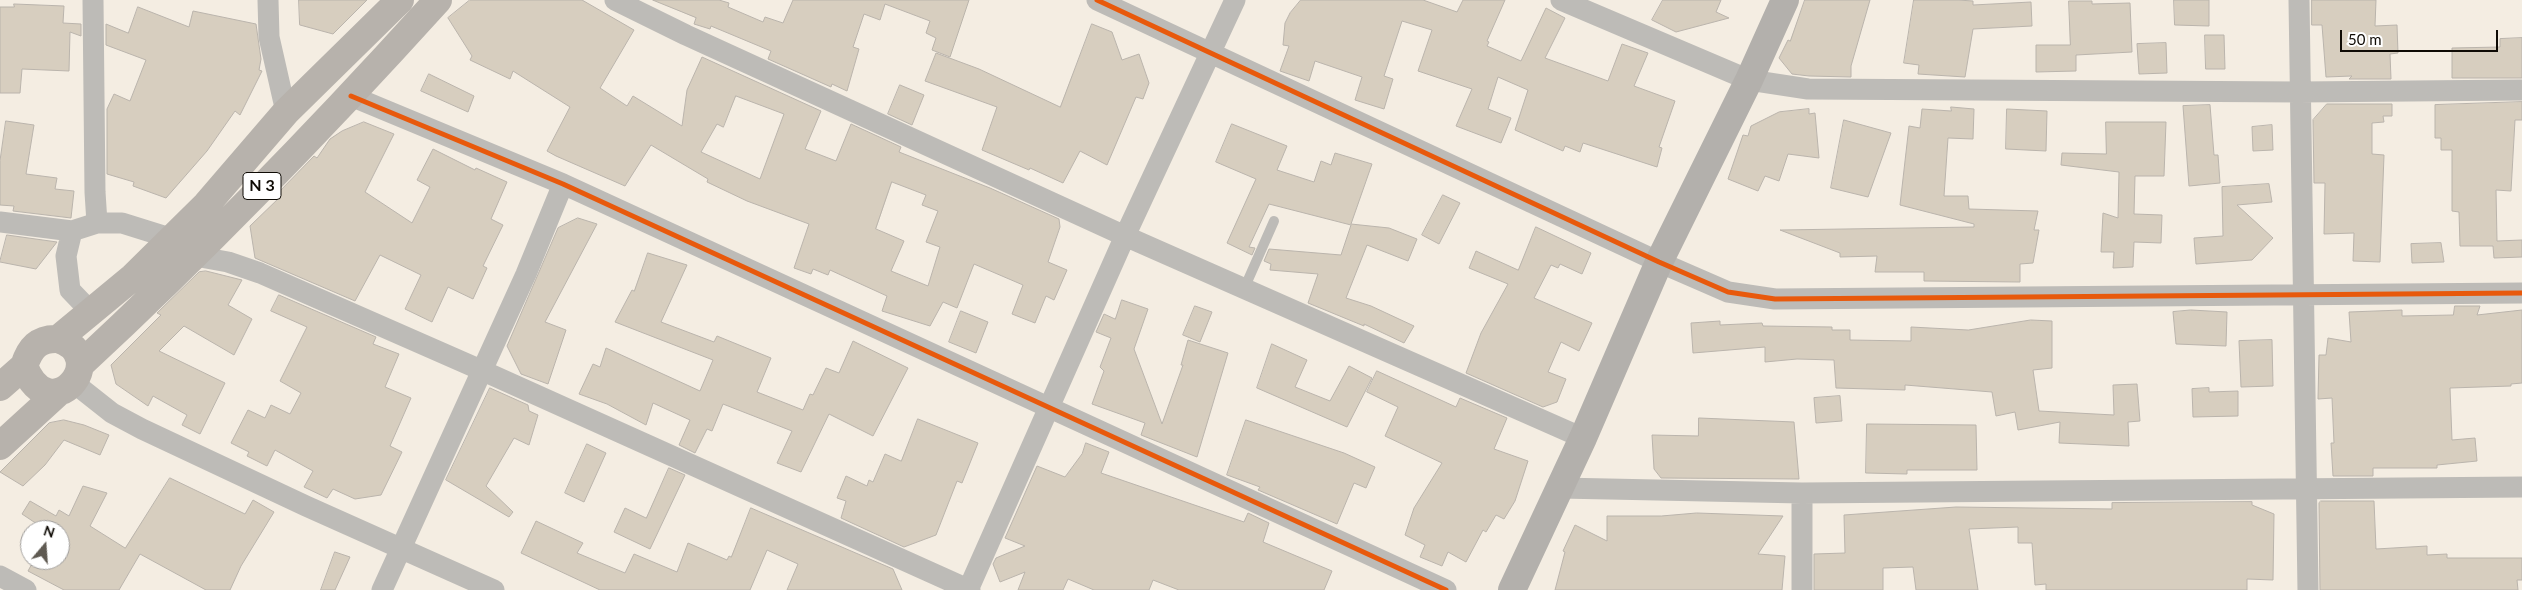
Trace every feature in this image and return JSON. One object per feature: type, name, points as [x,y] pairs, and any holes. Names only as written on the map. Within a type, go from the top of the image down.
[{"type":"main road","name":"N 3","points":[[58,339],[92,313],[133,277],[170,238],[206,205],[286,112],[400,0]]},
{"type":"main road","name":"N 3","points":[[0,446],[71,380],[195,256],[351,96],[438,0]]},
{"type":"main road","points":[[0,387],[24,366],[29,352],[35,344],[42,340],[58,339],[72,346],[77,353],[71,380],[39,389],[32,383],[24,366]]},
{"type":"street","points":[[93,0],[95,192],[98,223]]},
{"type":"street","points":[[268,0],[269,37],[286,112]]},
{"type":"street","points":[[615,0],[694,39],[1125,236],[1583,438]]},
{"type":"street","points":[[1097,0],[1659,262],[1728,292],[1775,299],[2522,293]]},
{"type":"street","points":[[195,256],[228,262],[260,273],[481,370],[969,590],[1125,236],[1235,0]]},
{"type":"street","points":[[1561,0],[1749,80],[1808,89],[2298,92],[2522,90]]},
{"type":"street","points":[[1512,590],[1583,438],[1659,262],[1749,80],[1785,0]]},
{"type":"street","points":[[2299,0],[2298,92],[2301,296],[2308,590]]},
{"type":"street","points":[[351,96],[563,184],[1446,590]]},
{"type":"street","points":[[382,590],[526,274],[563,184]]},
{"type":"street","points":[[0,222],[72,231],[98,223],[122,223],[170,238]]},
{"type":"street","points":[[72,231],[66,256],[70,290],[92,313]]},
{"type":"street","points":[[71,380],[112,413],[142,429],[306,506],[494,590]]},
{"type":"street","points":[[1560,488],[1802,493],[2522,487]]},
{"type":"street","points":[[1802,493],[1802,590]]},
{"type":"street","points":[[0,576],[26,590]]},
{"type":"lane","points":[[1244,289],[1274,221]]},
{"type":"building","points":[[299,0],[367,0],[333,34],[300,25]]},
{"type":"building","points":[[470,0],[582,0],[634,30],[600,88],[627,106],[633,96],[682,126],[687,90],[702,57],[821,111],[805,149],[836,161],[851,124],[901,147],[899,152],[990,188],[1059,219],[1060,227],[1048,262],[1067,270],[1054,300],[1046,296],[1035,323],[1012,314],[1023,285],[974,264],[957,308],[943,302],[930,326],[882,311],[887,296],[830,270],[828,275],[813,269],[811,274],[794,268],[809,224],[747,201],[707,182],[708,179],[651,145],[625,186],[547,151],[570,107],[513,71],[510,79],[470,60],[472,56],[448,18]],"holes":[[[736,96],[784,114],[760,179],[701,152],[717,124],[723,127]],[[892,182],[926,195],[922,205],[938,211],[926,242],[940,247],[928,286],[891,271],[904,241],[876,229]]]},
{"type":"building","points":[[653,0],[719,0],[729,3],[728,7],[763,22],[765,17],[783,23],[793,0],[969,0],[950,57],[932,50],[936,38],[926,33],[930,21],[885,4],[880,20],[864,14],[853,47],[859,49],[847,91],[832,84],[831,87],[768,59],[771,51],[711,26],[710,29],[694,24],[696,18]]},
{"type":"building","points":[[1301,0],[1423,0],[1457,12],[1463,0],[1505,0],[1487,41],[1489,42],[1487,46],[1521,61],[1546,8],[1565,18],[1545,58],[1608,81],[1622,44],[1648,53],[1634,86],[1675,101],[1659,147],[1662,148],[1657,167],[1583,143],[1580,152],[1565,146],[1563,151],[1515,130],[1528,90],[1498,77],[1488,109],[1511,118],[1501,143],[1456,126],[1472,89],[1418,71],[1432,30],[1402,21],[1384,76],[1393,79],[1384,109],[1355,100],[1362,77],[1315,61],[1309,81],[1280,71],[1289,46],[1283,45],[1285,23],[1290,13]]},
{"type":"building","points":[[1663,0],[1721,0],[1716,12],[1729,18],[1676,32],[1652,20]]},
{"type":"building","points":[[1805,0],[1870,0],[1851,66],[1851,77],[1792,74],[1779,58],[1788,40],[1790,41]]},
{"type":"building","points":[[1914,0],[1973,1],[1973,5],[2031,2],[2032,26],[1973,29],[1965,77],[1918,74],[1919,65],[1904,63]]},
{"type":"building","points":[[2174,0],[2209,0],[2209,26],[2175,25]]},
{"type":"building","points":[[2312,0],[2376,0],[2375,26],[2397,25],[2398,53],[2390,54],[2391,79],[2349,79],[2352,76],[2326,77],[2322,25],[2312,25]]},
{"type":"building","points":[[2069,1],[2092,1],[2092,4],[2130,3],[2132,52],[2076,55],[2076,71],[2036,72],[2036,45],[2070,45]]},
{"type":"building","points":[[14,4],[64,6],[63,23],[81,24],[81,36],[70,32],[69,71],[22,69],[20,93],[0,93],[0,7],[14,7]]},
{"type":"building","points":[[138,7],[189,27],[193,11],[256,24],[261,59],[259,70],[262,71],[240,115],[235,111],[207,151],[166,198],[133,186],[134,182],[107,174],[107,109],[114,94],[130,101],[146,60],[106,45],[106,24],[128,33]]},
{"type":"building","points":[[1092,24],[1112,32],[1122,60],[1139,54],[1149,83],[1143,99],[1136,97],[1107,165],[1080,151],[1063,183],[982,150],[997,107],[925,81],[936,53],[979,69],[1060,107]]},
{"type":"building","points":[[2205,35],[2224,35],[2225,69],[2206,69]]},
{"type":"building","points":[[2522,38],[2522,78],[2452,78],[2452,48],[2500,47],[2500,39]]},
{"type":"building","points":[[2166,43],[2167,73],[2139,74],[2137,44]]},
{"type":"building","points":[[429,74],[474,96],[468,112],[421,91]]},
{"type":"building","points":[[900,85],[924,95],[912,125],[888,114]]},
{"type":"building","points":[[2522,102],[2522,120],[2515,120],[2511,191],[2496,190],[2497,241],[2522,240],[2522,257],[2494,258],[2493,246],[2460,246],[2459,212],[2452,211],[2452,150],[2441,150],[2441,138],[2435,138],[2435,105]]},
{"type":"building","points":[[2327,104],[2392,104],[2392,116],[2383,116],[2384,122],[2372,123],[2372,154],[2384,155],[2380,262],[2353,261],[2354,233],[2324,234],[2325,183],[2314,183],[2313,120]]},
{"type":"building","points":[[2210,105],[2214,155],[2218,155],[2220,183],[2189,186],[2183,106]]},
{"type":"building","points":[[1951,107],[1974,109],[1973,139],[1948,138],[1944,196],[1968,196],[1969,209],[2038,211],[2034,230],[2039,230],[2033,263],[2020,264],[2020,282],[1924,281],[1924,272],[1875,272],[1877,256],[1840,257],[1840,253],[1780,230],[1974,227],[1974,224],[1900,205],[1909,126],[1920,128],[1922,109],[1951,111]]},
{"type":"building","points":[[1809,109],[1809,114],[1815,113],[1819,158],[1788,154],[1779,181],[1765,176],[1758,191],[1728,179],[1743,135],[1748,136],[1751,126],[1779,112]]},
{"type":"building","points":[[2007,109],[2047,111],[2046,151],[2006,149]]},
{"type":"building","points":[[1844,120],[1891,133],[1868,197],[1831,188]]},
{"type":"building","points":[[6,121],[34,125],[26,174],[57,178],[55,189],[74,191],[71,218],[13,211],[14,206],[0,205],[0,161]]},
{"type":"building","points":[[364,122],[394,134],[365,192],[412,223],[430,187],[417,180],[433,149],[475,170],[476,168],[507,182],[491,219],[503,225],[483,266],[487,268],[473,299],[448,287],[432,322],[405,309],[421,275],[380,255],[355,301],[255,258],[250,226],[281,196],[277,194],[314,156],[317,158],[330,139],[342,131]]},
{"type":"building","points":[[2106,122],[2166,122],[2164,176],[2135,176],[2134,214],[2162,215],[2161,243],[2134,242],[2133,267],[2113,268],[2114,252],[2101,252],[2103,213],[2118,218],[2119,172],[2061,165],[2062,153],[2106,154]]},
{"type":"building","points":[[1232,124],[1287,146],[1277,170],[1314,182],[1321,161],[1331,165],[1335,153],[1372,164],[1351,224],[1389,228],[1417,239],[1408,261],[1367,245],[1346,298],[1371,306],[1414,326],[1404,343],[1364,324],[1364,326],[1308,303],[1318,274],[1270,270],[1271,264],[1264,261],[1269,249],[1341,255],[1351,225],[1269,204],[1249,247],[1255,248],[1252,255],[1227,243],[1256,179],[1216,162]]},
{"type":"building","points":[[2272,125],[2273,150],[2253,151],[2252,127]]},
{"type":"building","points":[[2269,184],[2272,202],[2237,205],[2273,238],[2252,260],[2196,264],[2194,238],[2223,236],[2222,187]]},
{"type":"building","points":[[1443,195],[1460,203],[1439,244],[1422,235]]},
{"type":"building","points":[[578,218],[597,224],[545,322],[566,330],[548,384],[521,374],[507,346],[558,228]]},
{"type":"building","points":[[1536,227],[1591,253],[1582,274],[1560,264],[1558,268],[1551,265],[1534,298],[1592,323],[1579,351],[1561,342],[1548,372],[1566,379],[1557,402],[1543,407],[1466,373],[1481,333],[1508,284],[1469,268],[1476,251],[1518,270]]},
{"type":"building","points":[[7,235],[57,242],[36,269],[0,262]]},
{"type":"building","points":[[2441,243],[2444,262],[2412,263],[2411,244]]},
{"type":"building","points":[[648,253],[687,265],[661,322],[714,342],[717,336],[771,358],[757,392],[803,410],[810,394],[813,395],[826,368],[839,373],[853,341],[908,368],[873,436],[829,414],[801,472],[777,463],[792,431],[723,404],[712,431],[707,429],[695,453],[679,445],[690,420],[653,403],[646,425],[607,404],[579,394],[593,364],[600,367],[606,348],[700,391],[713,360],[615,322],[632,290],[634,291]]},
{"type":"building","points":[[206,271],[242,280],[228,305],[252,319],[234,355],[184,326],[159,351],[225,383],[200,434],[182,425],[187,415],[153,396],[148,406],[116,384],[111,365],[161,315],[157,313],[199,272]]},
{"type":"building","points":[[279,295],[376,337],[373,344],[399,354],[385,387],[411,398],[390,446],[402,452],[381,495],[355,499],[333,489],[327,498],[304,487],[313,471],[275,450],[267,466],[247,456],[249,452],[231,443],[248,410],[265,418],[271,405],[290,414],[301,393],[280,381],[307,327],[271,311]]},
{"type":"building","points":[[1122,300],[1148,309],[1134,349],[1162,424],[1183,365],[1181,365],[1188,340],[1228,353],[1197,457],[1141,435],[1145,423],[1092,404],[1104,371],[1100,367],[1111,338],[1096,332],[1104,314],[1115,319]]},
{"type":"building","points":[[1195,306],[1212,312],[1200,342],[1183,335]]},
{"type":"building","points":[[2455,306],[2480,306],[2477,315],[2522,310],[2522,383],[2511,384],[2511,386],[2450,388],[2452,440],[2475,438],[2477,461],[2437,465],[2437,468],[2373,468],[2373,476],[2333,476],[2331,443],[2334,443],[2332,398],[2318,399],[2319,355],[2326,355],[2328,338],[2351,342],[2349,312],[2402,310],[2402,316],[2453,315]]},
{"type":"building","points":[[2191,310],[2227,312],[2226,346],[2176,344],[2173,312]]},
{"type":"building","points":[[961,311],[988,322],[976,353],[949,342]]},
{"type":"building","points":[[2031,320],[2052,321],[2052,368],[2033,370],[2039,411],[2114,415],[2113,385],[2137,384],[2140,421],[2128,422],[2129,446],[2059,443],[2060,422],[2018,430],[2015,412],[1996,416],[1992,392],[1905,385],[1905,390],[1836,388],[1834,360],[1797,359],[1765,362],[1765,347],[1693,353],[1691,323],[1720,321],[1720,325],[1762,323],[1763,326],[1832,327],[1832,330],[1850,330],[1850,340],[1911,341],[1911,327],[1968,330]]},
{"type":"building","points":[[2272,340],[2273,386],[2241,387],[2239,341]]},
{"type":"building","points":[[1272,344],[1307,360],[1295,387],[1330,401],[1349,366],[1372,378],[1347,427],[1257,388]]},
{"type":"building","points":[[1377,371],[1456,407],[1460,398],[1507,418],[1494,449],[1528,461],[1515,501],[1504,519],[1496,515],[1486,532],[1483,530],[1466,562],[1448,552],[1442,566],[1420,557],[1425,545],[1405,535],[1414,508],[1442,463],[1385,436],[1398,407],[1367,392]]},
{"type":"building","points":[[490,388],[528,405],[529,411],[538,415],[529,445],[514,438],[486,486],[513,512],[509,517],[446,480]]},
{"type":"building","points":[[2209,388],[2209,392],[2238,391],[2238,416],[2193,417],[2192,389]]},
{"type":"building","points":[[1840,396],[1842,421],[1816,423],[1814,398]]},
{"type":"building","points":[[1699,418],[1794,422],[1799,479],[1661,478],[1654,469],[1652,435],[1698,436]]},
{"type":"building","points":[[918,419],[978,443],[962,483],[957,481],[936,535],[904,547],[841,518],[846,501],[837,498],[846,476],[867,486],[869,480],[873,482],[885,454],[901,461]]},
{"type":"building","points":[[64,420],[84,425],[109,435],[100,455],[64,440],[45,465],[23,486],[0,472],[49,423]]},
{"type":"building","points":[[1246,420],[1344,453],[1375,467],[1366,488],[1354,483],[1337,524],[1258,490],[1260,487],[1227,475]]},
{"type":"building","points":[[1867,424],[1976,425],[1977,470],[1907,470],[1907,474],[1866,473]]},
{"type":"building","points":[[1086,443],[1109,452],[1101,473],[1244,522],[1248,513],[1269,523],[1263,542],[1332,571],[1324,590],[1179,590],[1153,580],[1149,590],[1094,590],[1068,579],[1063,590],[1018,590],[1025,572],[1000,582],[993,564],[996,558],[1025,546],[1005,538],[1037,466],[1065,477],[1082,454]]},
{"type":"building","points":[[587,444],[606,453],[584,502],[565,493]]},
{"type":"building","points":[[669,468],[685,475],[650,549],[614,532],[625,508],[646,518]]},
{"type":"building","points":[[170,478],[245,514],[253,500],[274,512],[241,566],[230,590],[206,590],[140,554],[119,590],[64,590],[28,571],[70,570],[70,520],[31,520],[22,514],[30,501],[56,516],[59,510],[69,516],[83,486],[107,493],[90,526],[125,548]]},
{"type":"building","points":[[2321,501],[2374,501],[2376,549],[2427,546],[2427,555],[2447,554],[2447,558],[2522,558],[2522,580],[2517,580],[2518,590],[2320,590],[2319,503]]},
{"type":"building","points":[[2252,502],[2252,505],[2274,514],[2273,580],[2247,579],[2247,590],[2046,590],[2046,584],[2035,585],[2032,543],[2018,543],[2018,527],[1969,529],[1978,590],[1916,590],[1913,567],[1883,568],[1883,590],[1814,590],[1814,554],[1845,553],[1844,515],[1956,507],[2112,509],[2112,503]]},
{"type":"building","points":[[751,508],[893,569],[902,590],[787,590],[798,564],[767,550],[750,590],[600,590],[521,553],[536,521],[583,543],[577,553],[625,573],[634,554],[677,572],[688,543],[727,560],[729,556],[731,557]]},
{"type":"building","points":[[1697,513],[1783,516],[1758,554],[1785,556],[1782,590],[1555,590],[1565,552],[1563,551],[1575,525],[1607,541],[1607,516],[1661,516]]},
{"type":"building","points":[[335,552],[350,557],[335,590],[321,590]]},
{"type":"cycle path","points":[[1097,0],[1659,262],[1728,292],[1775,299],[2522,293]]},
{"type":"cycle path","points":[[351,96],[563,184],[1446,590]]}]
